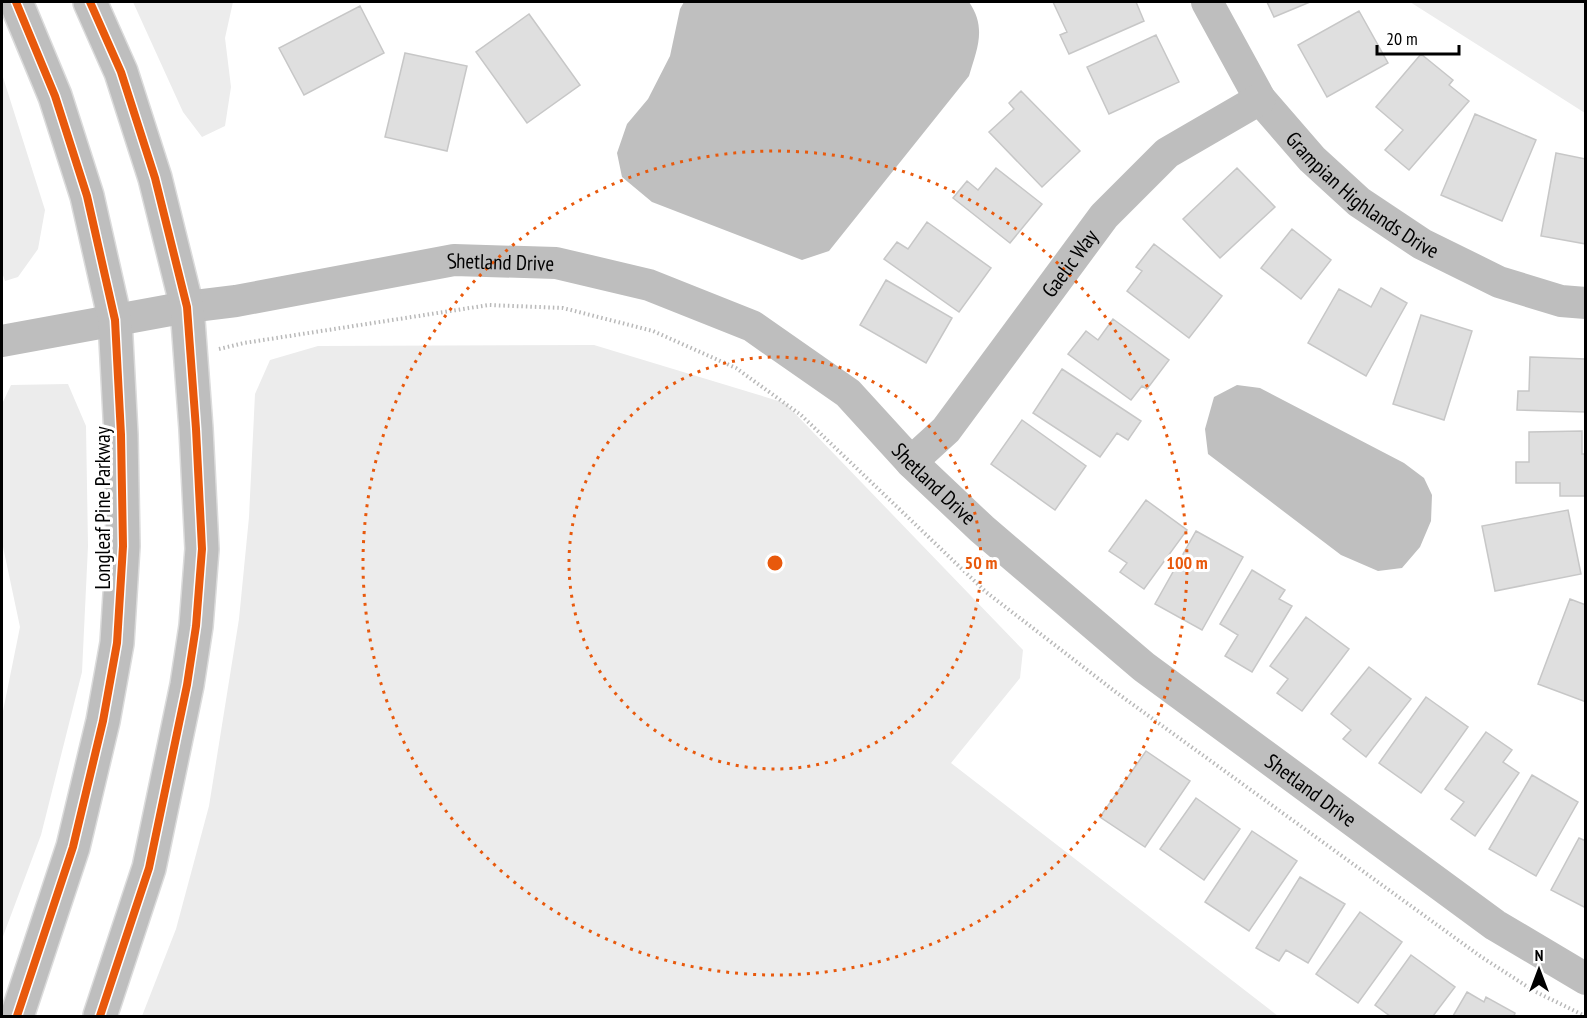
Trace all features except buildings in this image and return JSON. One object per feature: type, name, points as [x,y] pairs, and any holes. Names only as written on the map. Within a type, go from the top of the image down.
[{"type":"main road","name":"Longleaf Pine Parkway","points":[[16,2],[56,96],[87,196],[116,320],[123,546],[117,643],[103,721],[73,847],[17,1017]]},
{"type":"main road","points":[[90,2],[128,93],[155,178],[187,307],[192,355],[202,549],[196,626],[187,685],[149,868],[100,1017]]},
{"type":"street","name":"Grampian Highlands Drive","points":[[1207,2],[1260,99],[1312,159],[1359,202],[1422,244],[1499,282],[1561,301],[1586,303]]},
{"type":"street","name":"Gaelic Way","points":[[911,462],[946,430],[1104,216],[1167,153],[1260,99]]},
{"type":"street","name":"Shetland Drive","points":[[2,340],[187,307],[236,301],[454,260],[556,263],[649,285],[752,326],[848,393],[911,462],[982,529],[1144,667],[1496,925],[1586,979]]},
{"type":"path","points":[[192,355],[244,343],[489,304],[563,308],[653,331],[736,368],[801,415],[986,592],[1107,686],[1443,931],[1534,991],[1585,1017]]},
{"type":"shaded area","points":[[133,2],[233,2],[225,38],[231,87],[225,126],[202,137],[183,112]]},
{"type":"shaded area","points":[[684,2],[969,2],[978,21],[979,39],[969,76],[829,251],[802,260],[652,202],[622,177],[617,153],[627,124],[648,99],[670,56],[680,9]]},
{"type":"shaded area","points":[[1410,2],[1585,2],[1585,113]]},
{"type":"shaded area","points":[[2,74],[45,210],[38,249],[18,277],[5,281],[2,272]]},
{"type":"shaded area","points":[[594,345],[785,403],[1023,650],[1020,678],[951,763],[1278,1016],[142,1016],[176,929],[209,806],[239,619],[249,517],[255,394],[270,360],[318,346]]},
{"type":"shaded area","points":[[68,384],[86,426],[88,546],[82,672],[41,835],[2,939],[2,716],[20,627],[2,542],[2,404],[11,385]]},
{"type":"shaded area","points":[[1237,385],[1260,388],[1404,463],[1424,478],[1432,495],[1431,521],[1420,547],[1402,568],[1378,571],[1341,555],[1208,454],[1205,429],[1214,397]]},
{"type":"cycle path","points":[[16,2],[55,96],[87,196],[115,320],[121,435],[123,546],[117,643],[103,721],[73,847],[17,1016]]},
{"type":"cycle path","points":[[90,2],[121,72],[155,178],[187,307],[202,549],[196,626],[187,685],[149,868],[100,1016]]}]
